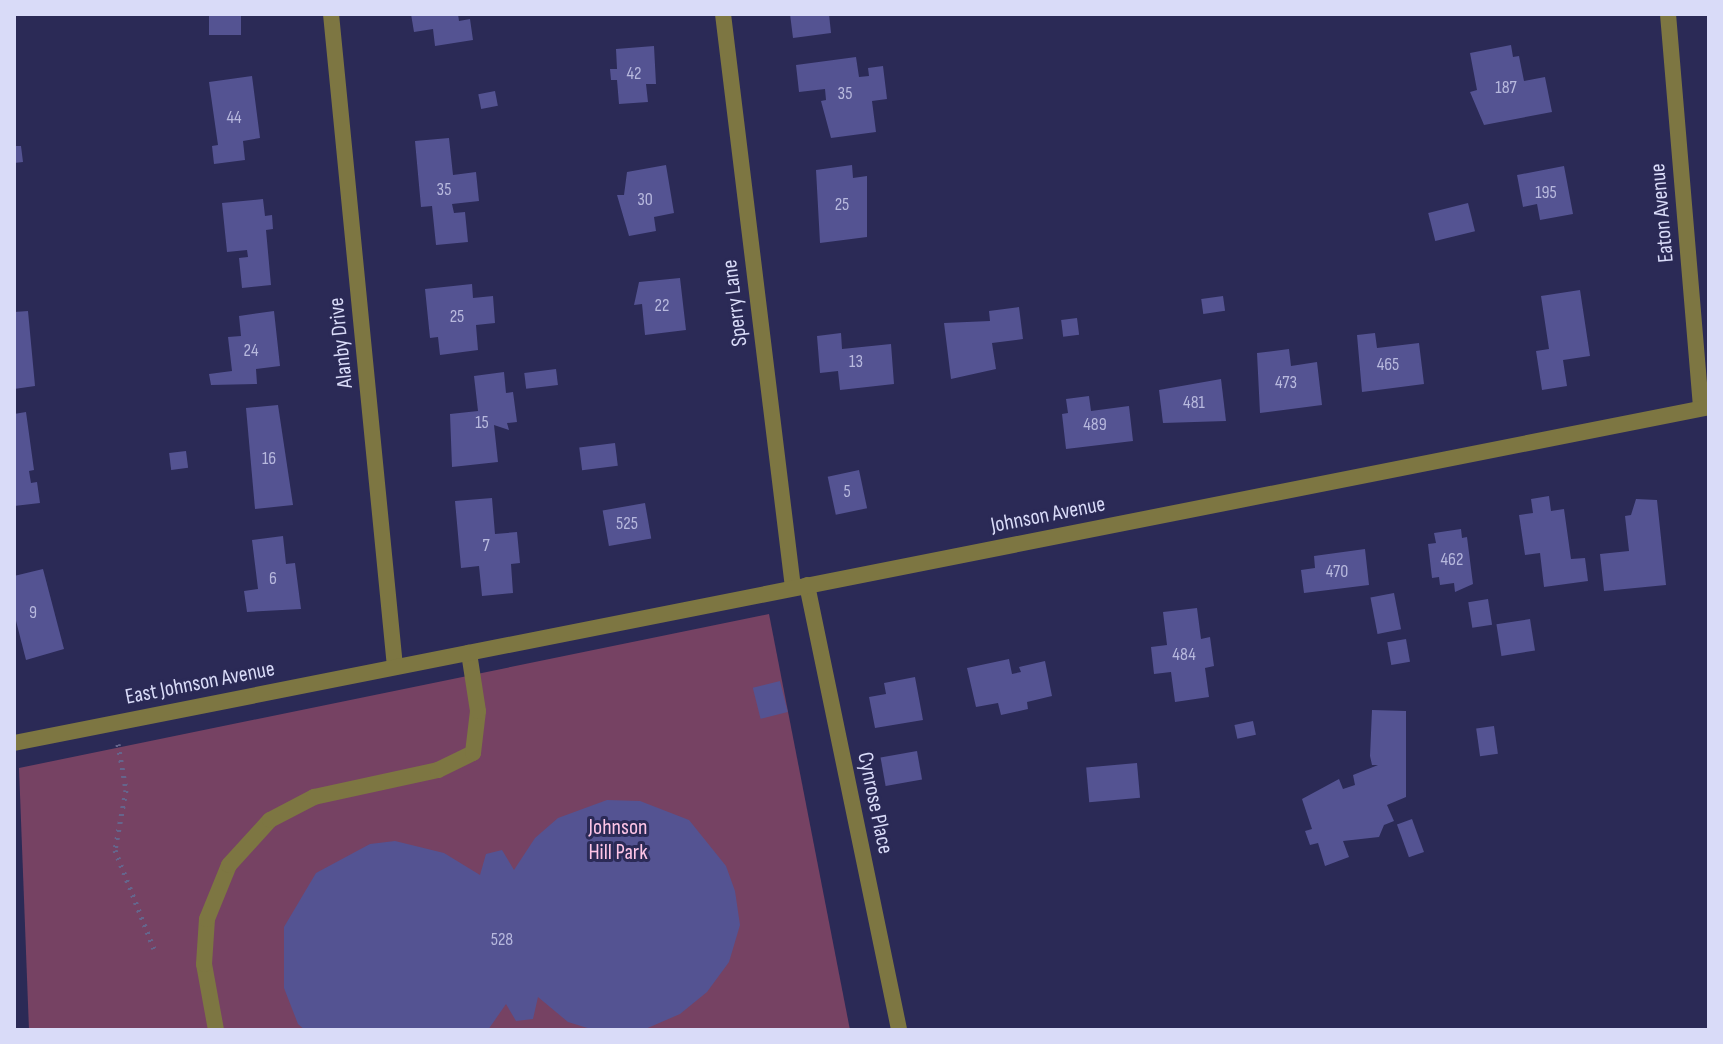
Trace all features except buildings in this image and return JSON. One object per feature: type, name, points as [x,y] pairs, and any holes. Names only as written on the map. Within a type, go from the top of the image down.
[{"type":"street","name":"Alanby Drive","points":[[331,14],[395,667]]},
{"type":"street","name":"Sperry Lane","points":[[723,14],[800,586]]},
{"type":"street","name":"Eaton Avenue","points":[[1668,14],[1705,407]]},
{"type":"street","name":"Johnson Avenue","points":[[395,667],[1705,407]]},
{"type":"street","name":"Cynrose Place","points":[[800,586],[899,1030]]},
{"type":"street","points":[[216,1030],[205,949],[207,919],[229,865],[270,820],[314,797],[438,770],[473,753],[478,711],[469,653]]},
{"type":"street","name":"East Johnson Avenue","points":[[14,743],[395,667]]},
{"type":"path","points":[[114,723],[126,790],[115,850],[154,949]]},
{"type":"green space","name":"Johnson Hill Park","points":[[769,614],[850,1030],[29,1030],[19,768]]}]
